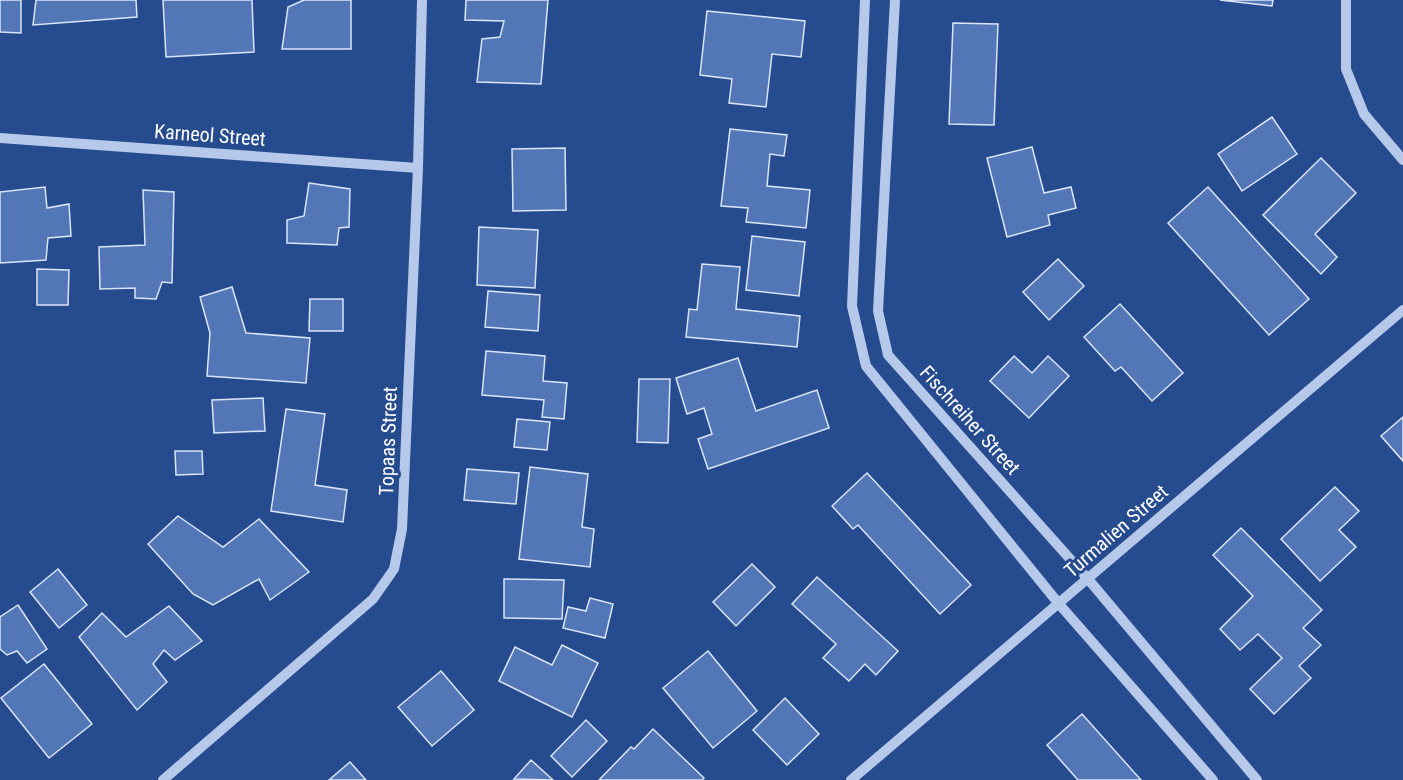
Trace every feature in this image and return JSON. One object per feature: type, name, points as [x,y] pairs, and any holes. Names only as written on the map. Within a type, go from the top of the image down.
[{"type":"street","name":"Topaas Street","points":[[163,780],[373,599],[394,569],[402,529],[418,168],[422,0]]},
{"type":"street","points":[[865,0],[852,306],[867,366],[1059,604],[1213,780]]},
{"type":"street","name":"Fischreiher Street","points":[[895,0],[878,311],[888,355],[1088,579],[1257,780]]},
{"type":"street","points":[[1346,0],[1346,69],[1364,114],[1403,160]]},
{"type":"street","name":"Karneol Street","points":[[0,138],[418,168]]},
{"type":"street","name":"Turmalien Street","points":[[851,780],[1403,309]]},
{"type":"building","points":[[0,0],[21,0],[21,33],[0,32]]},
{"type":"building","points":[[36,0],[136,0],[137,17],[33,25]]},
{"type":"building","points":[[163,0],[252,0],[254,52],[166,57]]},
{"type":"building","points":[[304,0],[351,0],[351,49],[282,49],[288,7]]},
{"type":"building","points":[[466,0],[548,0],[541,84],[477,82],[482,39],[500,37],[504,21],[465,20]]},
{"type":"building","points":[[1220,0],[1273,0],[1272,6]]},
{"type":"building","points":[[707,11],[805,21],[801,57],[772,54],[766,107],[729,103],[732,79],[700,75]]},
{"type":"building","points":[[953,23],[998,24],[994,125],[949,124]]},
{"type":"building","points":[[1272,117],[1297,154],[1242,191],[1218,154]]},
{"type":"building","points":[[730,129],[787,135],[784,156],[770,154],[767,186],[810,190],[806,228],[746,222],[748,208],[721,206]]},
{"type":"building","points":[[1032,147],[1044,193],[1071,187],[1076,208],[1048,215],[1050,225],[1007,237],[987,158]]},
{"type":"building","points":[[565,148],[566,210],[513,211],[512,149]]},
{"type":"building","points":[[1321,158],[1356,193],[1315,234],[1337,257],[1321,274],[1263,215]]},
{"type":"building","points":[[309,183],[350,189],[349,227],[339,228],[337,245],[287,243],[287,220],[304,216]]},
{"type":"building","points":[[45,187],[47,208],[69,204],[71,236],[48,238],[46,260],[0,263],[0,192]]},
{"type":"building","points":[[1208,187],[1309,299],[1269,335],[1168,223]]},
{"type":"building","points":[[143,190],[174,192],[172,283],[162,282],[156,299],[135,298],[135,288],[100,289],[99,247],[145,245]]},
{"type":"building","points":[[479,227],[538,230],[535,288],[477,285]]},
{"type":"building","points":[[752,236],[805,242],[799,296],[746,290]]},
{"type":"building","points":[[1058,259],[1084,286],[1049,320],[1023,292]]},
{"type":"building","points":[[702,264],[740,267],[736,309],[800,316],[797,347],[686,337],[689,309],[697,310]]},
{"type":"building","points":[[37,269],[69,270],[68,305],[37,305]]},
{"type":"building","points":[[232,287],[246,333],[310,338],[306,383],[207,376],[210,333],[200,297]]},
{"type":"building","points":[[488,291],[540,295],[538,331],[485,327]]},
{"type":"building","points":[[310,299],[343,299],[343,331],[309,331]]},
{"type":"building","points":[[1120,304],[1183,373],[1152,401],[1121,367],[1115,371],[1084,337]]},
{"type":"building","points":[[486,351],[545,356],[543,381],[567,383],[564,419],[542,417],[544,400],[482,395]]},
{"type":"building","points":[[1014,356],[1032,373],[1048,356],[1069,376],[1029,418],[990,381]]},
{"type":"building","points":[[738,358],[756,411],[817,390],[829,428],[708,469],[698,439],[712,434],[704,408],[687,414],[676,378]]},
{"type":"building","points":[[639,379],[670,379],[668,443],[637,442]]},
{"type":"building","points":[[263,398],[265,431],[214,433],[212,400]]},
{"type":"building","points":[[286,409],[325,414],[315,485],[347,490],[343,522],[271,511]]},
{"type":"building","points":[[1403,417],[1403,461],[1381,436]]},
{"type":"building","points":[[517,419],[550,422],[547,450],[514,447]]},
{"type":"building","points":[[175,451],[202,451],[203,474],[176,475]]},
{"type":"building","points":[[530,467],[588,474],[582,527],[594,529],[590,567],[519,559]]},
{"type":"building","points":[[467,469],[519,473],[516,504],[464,500]]},
{"type":"building","points":[[867,473],[971,585],[940,614],[858,525],[853,529],[832,506]]},
{"type":"building","points":[[1335,487],[1359,511],[1339,530],[1356,547],[1320,581],[1281,539]]},
{"type":"building","points":[[178,516],[223,547],[259,519],[309,572],[270,600],[259,579],[213,605],[193,594],[148,544]]},
{"type":"building","points":[[1241,528],[1322,610],[1303,628],[1321,645],[1299,666],[1311,678],[1274,714],[1250,689],[1282,658],[1258,634],[1240,650],[1220,629],[1253,596],[1213,555]]},
{"type":"building","points":[[752,564],[775,587],[736,626],[713,602]]},
{"type":"building","points":[[58,569],[87,605],[59,628],[30,592]]},
{"type":"building","points":[[817,577],[898,651],[876,675],[865,664],[849,681],[823,658],[836,644],[792,604]]},
{"type":"building","points":[[504,579],[564,580],[562,619],[504,618]]},
{"type":"building","points":[[590,598],[613,604],[605,638],[563,628],[568,607],[586,611]]},
{"type":"building","points":[[18,605],[47,649],[27,663],[17,651],[7,655],[0,649],[0,617]]},
{"type":"building","points":[[169,606],[202,641],[175,660],[164,650],[153,664],[167,682],[137,710],[79,637],[102,613],[126,637]]},
{"type":"building","points":[[562,645],[598,663],[572,717],[499,681],[515,647],[552,665]]},
{"type":"building","points":[[708,651],[757,711],[713,748],[663,688]]},
{"type":"building","points":[[44,664],[92,724],[49,758],[1,698]]},
{"type":"building","points":[[441,671],[474,710],[432,746],[398,707]]},
{"type":"building","points":[[785,698],[819,734],[787,765],[753,730]]},
{"type":"building","points":[[1082,714],[1141,780],[1078,780],[1047,745]]},
{"type":"building","points":[[586,720],[607,741],[572,777],[551,756]]},
{"type":"building","points":[[653,729],[704,778],[702,780],[599,780],[631,747],[634,749]]},
{"type":"building","points":[[531,760],[553,780],[514,779]]},
{"type":"building","points":[[350,762],[366,780],[329,780]]}]
